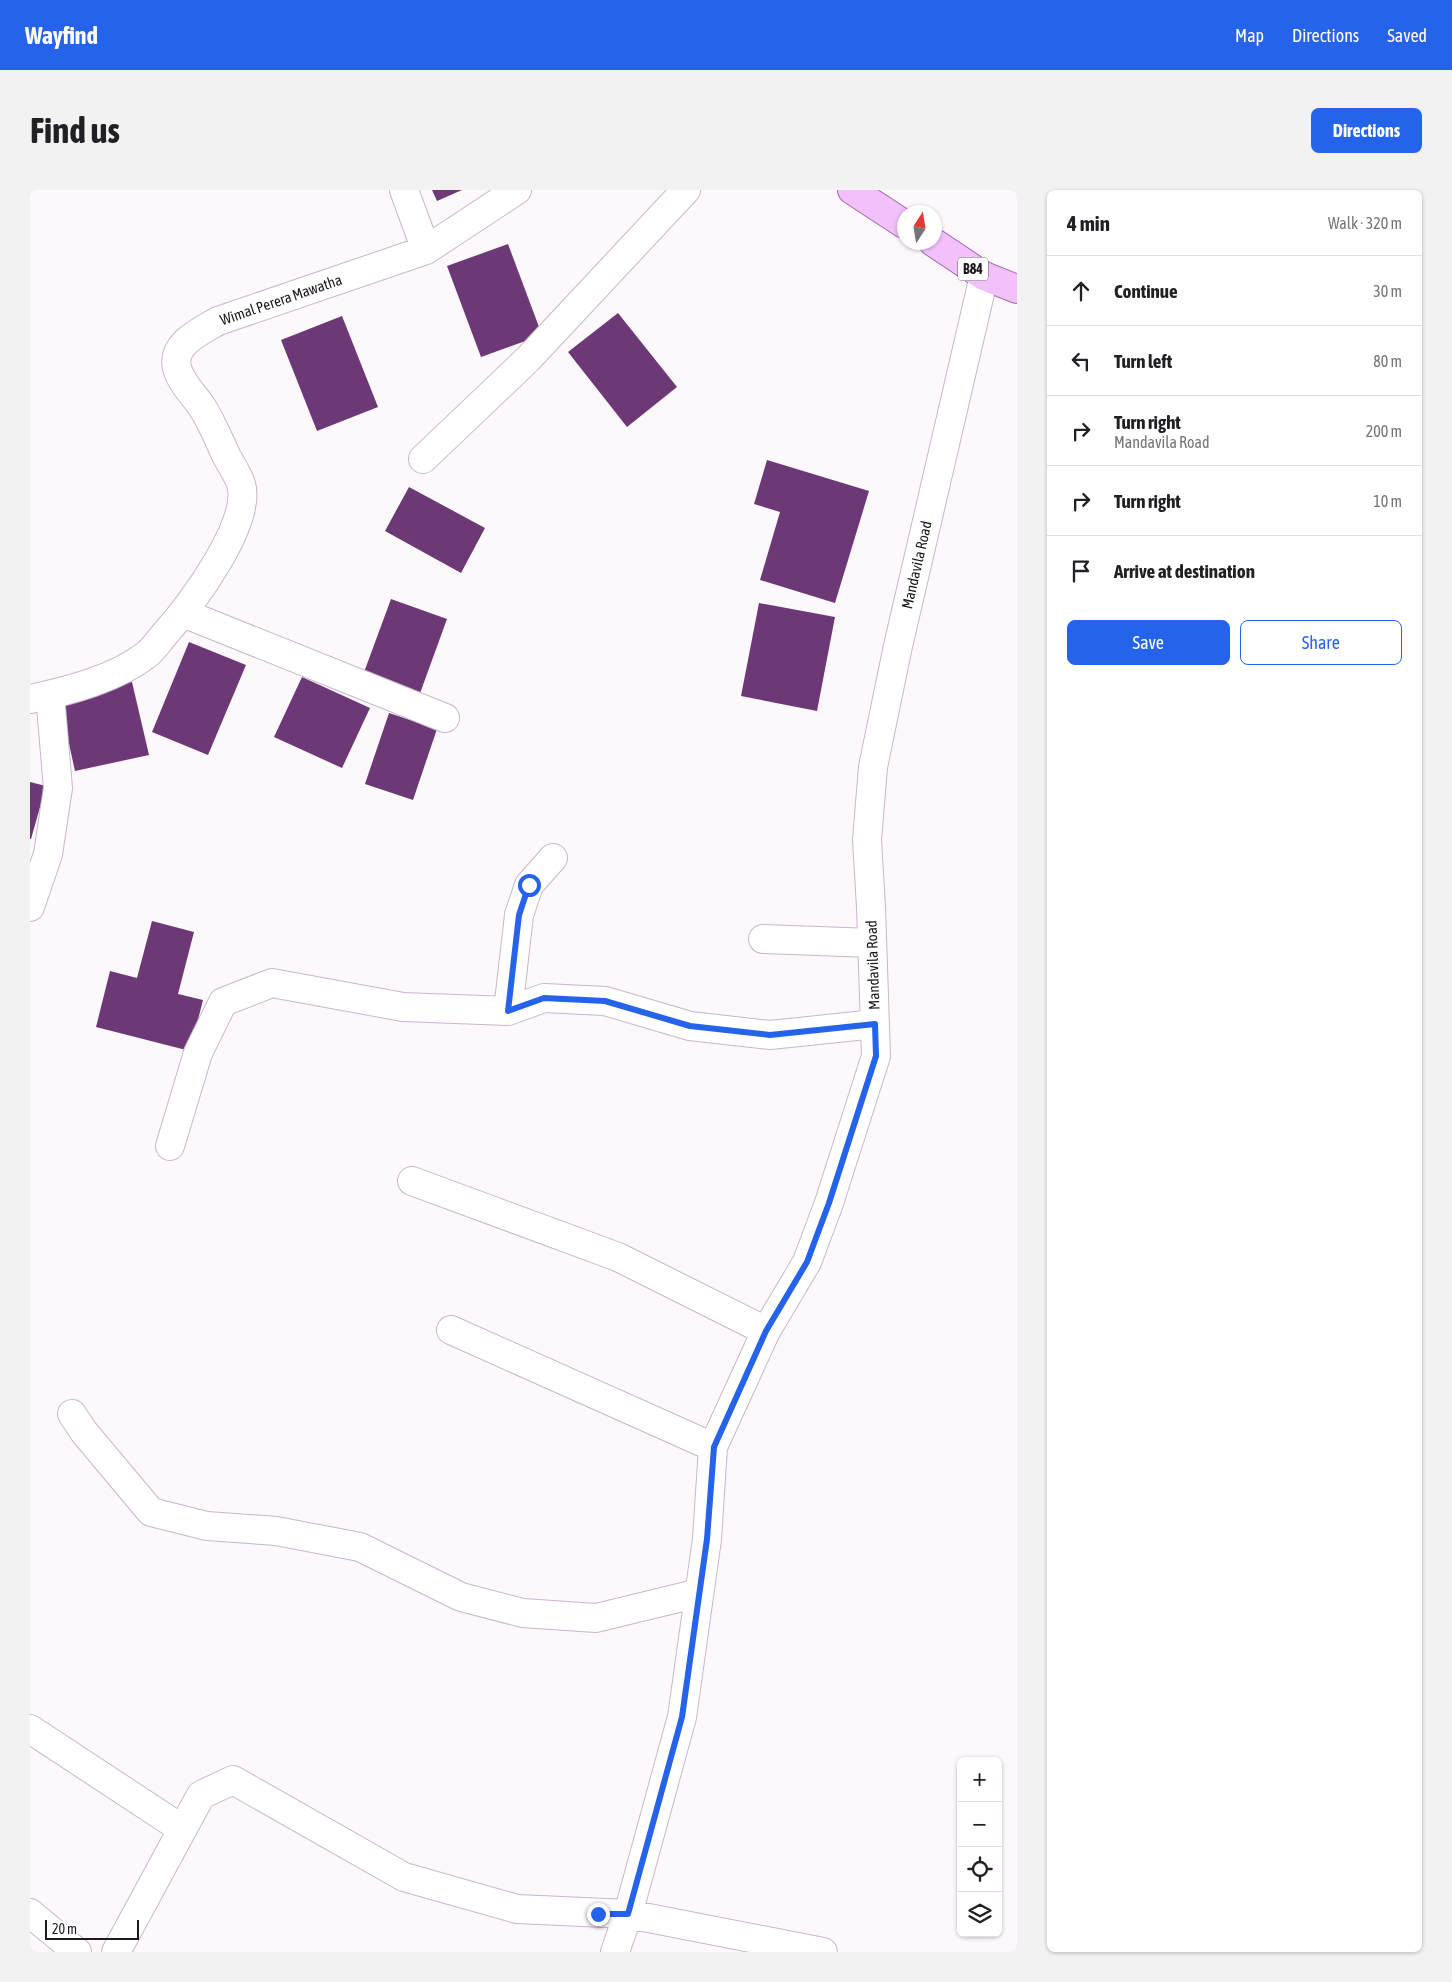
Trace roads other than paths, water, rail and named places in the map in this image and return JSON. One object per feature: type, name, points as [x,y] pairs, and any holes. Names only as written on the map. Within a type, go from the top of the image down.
[{"type":"main road","points":[[852,190],[897,219]]},
{"type":"main road","name":"B84","points":[[942,248],[984,276],[1017,289]]},
{"type":"street","points":[[404,190],[426,250]]},
{"type":"street","name":"Wimal Perera Mawatha","points":[[40,697],[117,673],[148,654],[183,613],[214,569],[240,515],[241,484],[202,408],[177,368],[178,351],[188,340],[218,321],[426,250],[517,190]]},
{"type":"street","points":[[423,459],[528,359],[686,190]]},
{"type":"street","name":"Mandavila Road","points":[[615,1952],[628,1914],[682,1717],[707,1539],[714,1447],[766,1331],[807,1262],[829,1203],[876,1056],[867,840],[873,767],[898,646],[984,276]]},
{"type":"street","points":[[183,613],[444,718]]},
{"type":"street","points":[[30,907],[48,854],[58,788],[40,697]]},
{"type":"street","points":[[508,1011],[519,915],[529,885],[553,858]]},
{"type":"street","points":[[763,939],[872,943]]},
{"type":"street","points":[[170,1146],[198,1053],[224,1002],[272,983],[403,1006],[508,1011],[544,998],[605,1001],[690,1026],[770,1035],[875,1024]]},
{"type":"street","points":[[412,1181],[618,1258],[766,1331]]},
{"type":"street","points":[[452,1330],[714,1447]]},
{"type":"street","points":[[72,1414],[84,1432],[151,1512],[207,1526],[276,1531],[360,1547],[461,1597],[523,1613],[596,1618],[699,1593]]},
{"type":"street","points":[[30,1729],[182,1829]]},
{"type":"street","points":[[116,1952],[201,1795],[233,1780],[404,1877],[517,1910],[628,1914],[823,1952]]},
{"type":"street","points":[[30,1913],[77,1952]]}]
